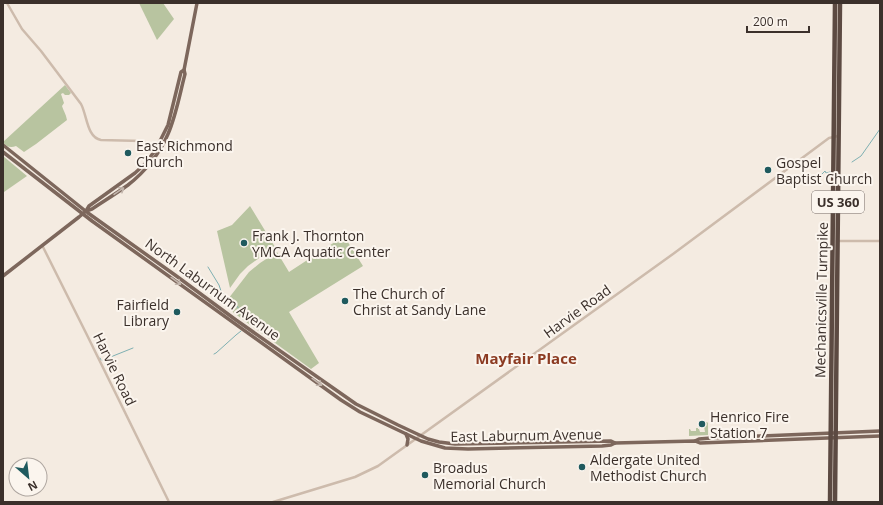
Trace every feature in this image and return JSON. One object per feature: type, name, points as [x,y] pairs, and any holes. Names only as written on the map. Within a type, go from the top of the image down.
[{"type":"highway","name":"Mechanicsville Turnpike","points":[[830,502],[833,436],[835,240],[835,3]]},
{"type":"highway","name":"Mechanicsville Turnpike","points":[[836,137],[840,3]]},
{"type":"highway","name":"Mechanicsville Turnpike","points":[[833,436],[835,502]]},
{"type":"main road","points":[[3,276],[84,213],[132,182],[143,171],[158,150],[168,126],[181,72],[184,70],[197,3]]},
{"type":"main road","name":"North Laburnum Avenue","points":[[3,146],[84,213],[175,275],[345,397],[362,408],[420,436]]},
{"type":"main road","name":"North Laburnum Avenue","points":[[3,152],[84,213],[342,400],[360,412],[415,439]]},
{"type":"main road","name":"East Laburnum Avenue","points":[[420,436],[428,440],[455,444],[695,441],[700,443],[818,438],[880,432]]},
{"type":"main road","points":[[406,434],[408,439],[407,445]]},
{"type":"main road","name":"East Laburnum Avenue","points":[[695,441],[705,438],[880,436]]},
{"type":"main road","name":"East Laburnum Avenue","points":[[415,439],[437,446],[468,449],[602,446],[611,445],[613,442]]},
{"type":"street","points":[[7,3],[22,30],[41,51],[81,104],[90,132],[94,138],[98,140],[142,141],[158,150]]},
{"type":"street","name":"Harvie Road","points":[[274,502],[290,496],[342,482],[364,474],[378,466],[662,262],[829,138],[836,137]]},
{"type":"street","points":[[835,240],[880,241]]},
{"type":"street","name":"Harvie Road","points":[[42,245],[90,339],[169,502]]},
{"type":"green space","points":[[139,3],[163,3],[174,19],[157,40]]},
{"type":"green space","points":[[65,85],[71,93],[69,95],[65,95],[63,93],[61,94],[64,103],[62,106],[67,120],[24,152],[16,146],[9,147],[4,144],[3,142]]},
{"type":"green space","points":[[3,156],[27,176],[4,192],[3,192]]},
{"type":"green space","points":[[250,206],[275,247],[248,266],[230,288],[217,231],[232,225]]},
{"type":"green space","points":[[344,236],[363,266],[289,312],[319,363],[311,369],[225,306],[225,303],[249,272],[277,252],[289,272]]},
{"type":"green space","points":[[706,422],[708,423],[708,435],[689,436],[689,429],[691,431],[696,431],[696,428],[698,428],[700,432],[705,432],[704,426],[706,425]]},
{"type":"waterway","points":[[852,162],[861,156],[880,129]]},
{"type":"waterway","points":[[814,176],[821,175],[825,171],[826,173],[830,172]]},
{"type":"waterway","points":[[208,267],[224,294]]},
{"type":"waterway","points":[[230,300],[239,308],[243,319]]},
{"type":"waterway","points":[[214,354],[241,331]]},
{"type":"waterway","points":[[103,360],[133,348]]},
{"type":"place","name":"East Richmond Church","points":[[128,153]]},
{"type":"place","name":"Gospel Baptist Church","points":[[768,170]]},
{"type":"place","name":"Frank J. Thornton YMCA Aquatic Center","points":[[244,243]]},
{"type":"place","name":"The Church of Christ at Sandy Lane","points":[[345,301]]},
{"type":"place","name":"Fairfield Library","points":[[177,312]]},
{"type":"place","name":"Henrico Fire Station 7","points":[[702,424]]},
{"type":"place","name":"Aldergate United Methodist Church","points":[[582,467]]},
{"type":"place","name":"Broadus Memorial Church","points":[[425,475]]},
{"type":"district","name":"Mayfair Place","points":[[526,358]]}]
